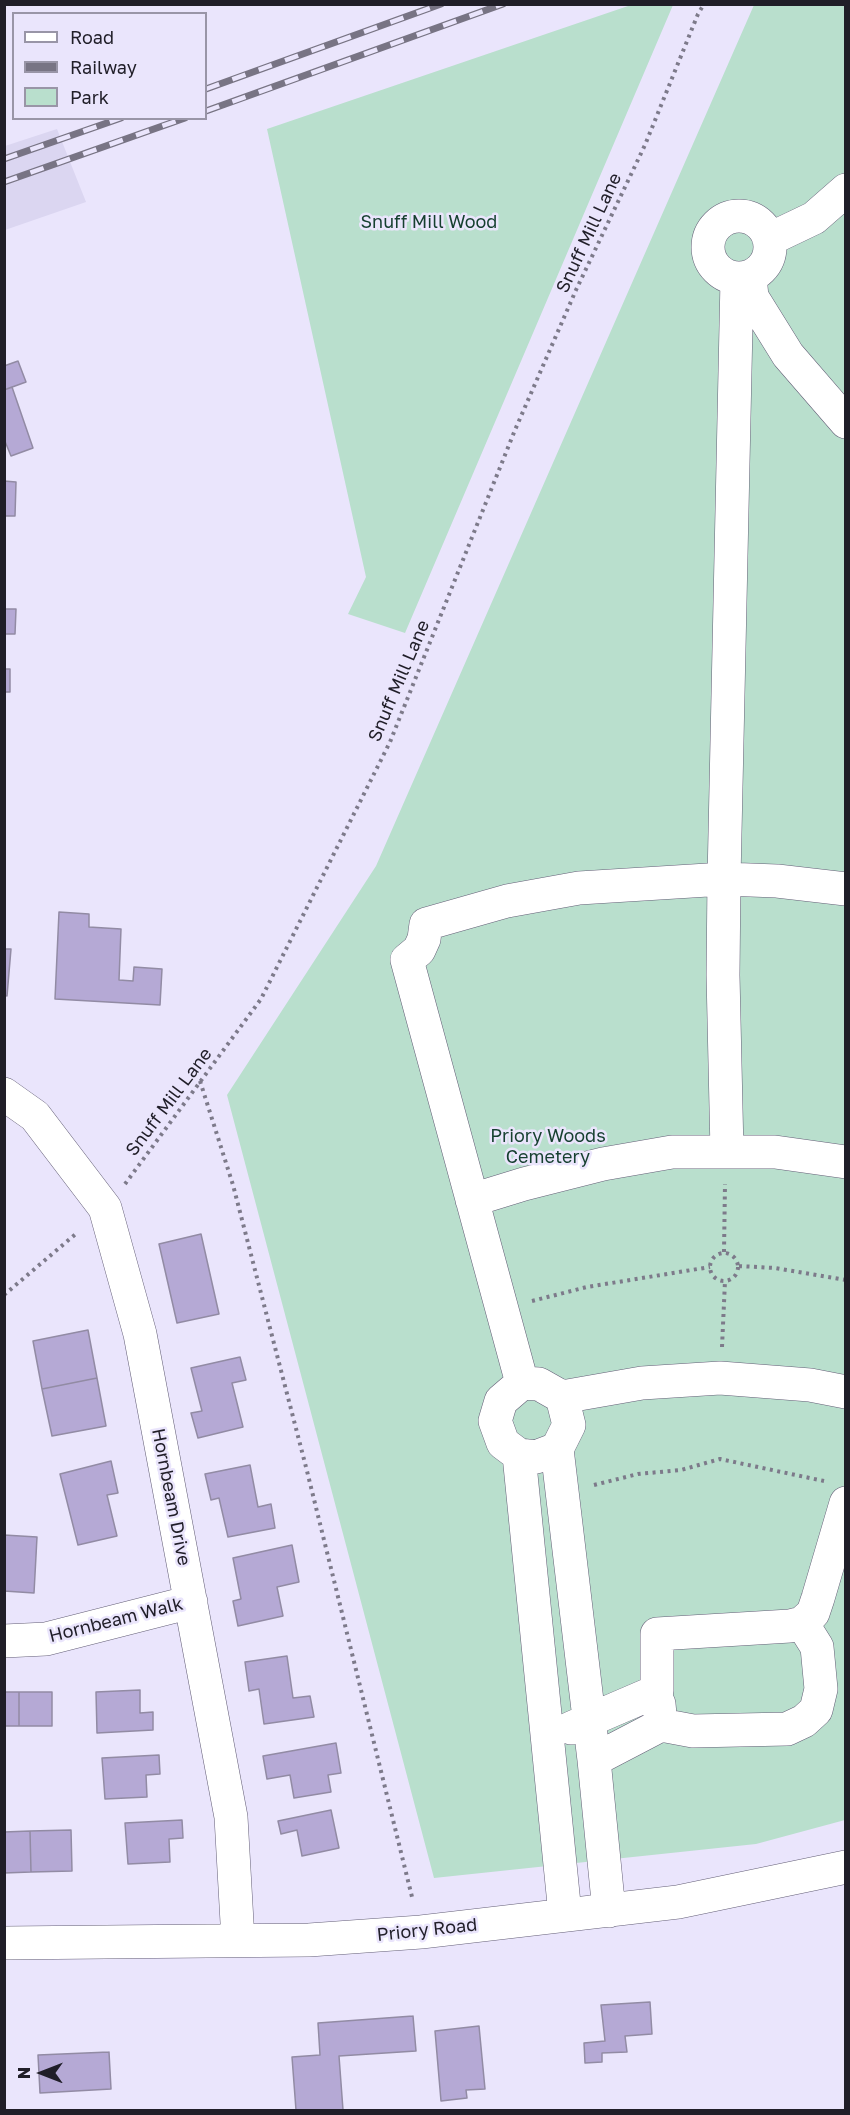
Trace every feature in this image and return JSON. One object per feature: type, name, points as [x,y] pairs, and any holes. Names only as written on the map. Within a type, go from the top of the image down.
[{"type":"street","points":[[770,239],[814,218],[846,190]]},
{"type":"street","points":[[741,215],[760,222],[770,239],[769,259],[743,278],[718,272],[708,255],[709,235],[722,220],[741,215]]},
{"type":"street","points":[[743,278],[752,297],[788,355],[846,422]]},
{"type":"street","points":[[727,1152],[723,975],[724,879],[743,278]]},
{"type":"street","points":[[522,1383],[407,960],[419,950],[424,939],[426,924],[507,901],[579,888],[724,879],[777,881],[846,889]]},
{"type":"street","name":"Hornbeam Drive","points":[[4,1094],[36,1116],[105,1208],[140,1334],[231,1817],[238,1940]]},
{"type":"street","points":[[472,1200],[603,1164],[672,1152],[775,1152],[846,1162]]},
{"type":"street","points":[[557,1449],[536,1457],[519,1455],[503,1443],[495,1421],[501,1401],[522,1383],[539,1384],[562,1397],[642,1383],[720,1378],[810,1385],[846,1392]]},
{"type":"street","points":[[562,1397],[569,1425],[557,1449],[594,1760],[609,1911]]},
{"type":"street","points":[[519,1455],[565,1914]]},
{"type":"street","points":[[649,1731],[647,1696],[657,1634],[790,1626],[802,1623],[813,1613],[818,1598],[840,1493]]},
{"type":"street","name":"Hornbeam Walk","points":[[4,1641],[46,1639],[191,1602]]},
{"type":"street","points":[[594,1760],[649,1731],[787,1729],[804,1721],[816,1710],[821,1689],[817,1647],[802,1623]]},
{"type":"street","points":[[547,1739],[647,1696]]},
{"type":"street","name":"Priory Road","points":[[4,1942],[309,1940],[421,1932],[678,1902],[846,1867]]},
{"type":"path","name":"Snuff Mill Lane","points":[[4,1295],[105,1208],[121,1190],[261,999],[390,742],[515,430],[576,291],[645,145],[704,4]]},
{"type":"path","points":[[200,1080],[239,1208],[307,1471],[421,1932]]},
{"type":"path","points":[[724,1252],[727,1152]]},
{"type":"path","points":[[724,1252],[731,1254],[739,1266],[738,1274],[725,1281],[717,1280],[710,1267],[716,1254],[724,1252]]},
{"type":"path","points":[[739,1266],[775,1268],[846,1281]]},
{"type":"path","points":[[502,1309],[587,1287],[710,1267]]},
{"type":"path","points":[[720,1378],[725,1281]]},
{"type":"path","points":[[562,1496],[638,1474],[681,1470],[720,1459],[840,1493]]},
{"type":"shaded area","points":[[57,129],[86,202],[5,230],[5,146]]},
{"type":"green space","name":"Snuff Mill Wood","points":[[631,5],[673,5],[405,633],[348,614],[366,577],[267,129]]},
{"type":"green space","name":"Priory Woods Cemetery","points":[[754,5],[845,5],[845,1820],[756,1844],[434,1878],[227,1095],[376,866]]},
{"type":"building","points":[[18,361],[26,382],[4,390],[4,366]]},
{"type":"building","points":[[12,387],[33,448],[11,456],[4,439],[4,390]]},
{"type":"building","points":[[4,481],[16,482],[15,516],[4,516]]},
{"type":"building","points":[[4,609],[16,609],[15,634],[4,634]]},
{"type":"building","points":[[4,669],[10,669],[10,692],[4,692]]},
{"type":"building","points":[[59,912],[89,914],[89,927],[121,929],[119,980],[133,981],[134,967],[162,969],[160,1005],[55,999]]},
{"type":"building","points":[[4,949],[11,949],[7,996],[4,995]]},
{"type":"building","points":[[201,1234],[219,1314],[177,1323],[159,1244]]},
{"type":"building","points":[[88,1330],[97,1378],[42,1389],[33,1341]]},
{"type":"building","points":[[240,1357],[246,1380],[232,1383],[243,1427],[198,1438],[191,1413],[202,1411],[191,1368]]},
{"type":"building","points":[[97,1378],[106,1426],[52,1436],[42,1389]]},
{"type":"building","points":[[111,1461],[118,1493],[107,1495],[117,1536],[78,1545],[60,1474]]},
{"type":"building","points":[[250,1465],[258,1507],[271,1504],[275,1528],[228,1537],[219,1498],[211,1500],[205,1474]]},
{"type":"building","points":[[4,1535],[37,1537],[34,1593],[4,1591]]},
{"type":"building","points":[[292,1545],[299,1582],[277,1587],[283,1616],[238,1626],[233,1601],[241,1599],[233,1558]]},
{"type":"building","points":[[287,1656],[293,1698],[310,1696],[314,1717],[264,1724],[259,1689],[249,1691],[245,1662]]},
{"type":"building","points":[[140,1690],[140,1713],[153,1712],[153,1730],[97,1733],[96,1692]]},
{"type":"building","points":[[4,1692],[19,1692],[19,1726],[4,1726]]},
{"type":"building","points":[[19,1692],[52,1692],[52,1726],[19,1726]]},
{"type":"building","points":[[336,1743],[341,1773],[328,1775],[331,1792],[294,1798],[290,1775],[267,1779],[263,1756]]},
{"type":"building","points":[[159,1755],[160,1774],[146,1775],[147,1797],[105,1799],[102,1758]]},
{"type":"building","points":[[331,1810],[339,1848],[302,1856],[297,1830],[281,1834],[278,1821]]},
{"type":"building","points":[[182,1820],[183,1838],[169,1839],[170,1862],[128,1864],[125,1823]]},
{"type":"building","points":[[71,1830],[72,1871],[31,1872],[30,1831]]},
{"type":"building","points":[[30,1831],[31,1872],[4,1873],[4,1832]]},
{"type":"building","points":[[650,2002],[652,2034],[625,2036],[627,2052],[602,2053],[602,2062],[585,2063],[584,2043],[605,2041],[601,2005]]},
{"type":"building","points":[[413,2016],[416,2051],[339,2056],[343,2110],[296,2110],[292,2057],[320,2055],[318,2023]]},
{"type":"building","points":[[479,2026],[485,2089],[466,2090],[467,2098],[441,2101],[435,2031]]},
{"type":"building","points":[[109,2052],[111,2089],[40,2093],[38,2055]]},
{"type":"railway","points":[[207,89],[441,4]]},
{"type":"railway","points":[[207,111],[503,4]]},
{"type":"railway","points":[[4,159],[115,120]]},
{"type":"railway","points":[[4,182],[179,120]]}]
